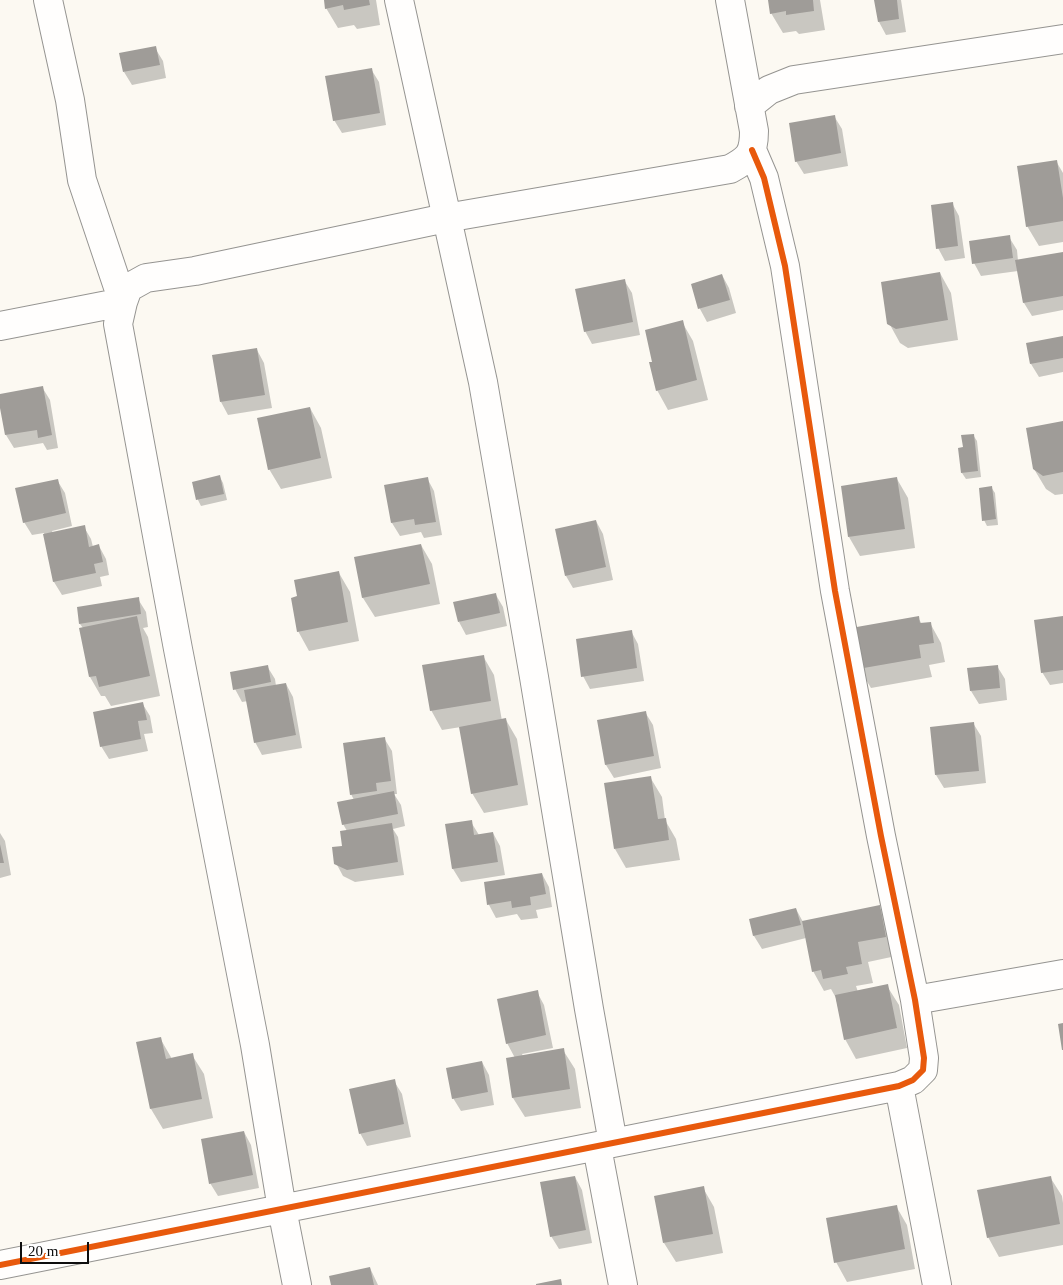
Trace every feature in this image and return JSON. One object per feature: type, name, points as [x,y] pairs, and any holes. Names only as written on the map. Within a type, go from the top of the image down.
[{"type":"street","points":[[48,0],[70,100],[82,180],[123,302]]},
{"type":"street","points":[[400,0],[483,382],[589,1009],[623,1285]]},
{"type":"street","points":[[297,1285],[282,1209],[255,1045],[178,649],[118,324],[123,302],[128,288],[146,278],[195,271],[446,218],[730,169],[744,162],[752,150],[754,131],[730,0]]},
{"type":"street","points":[[749,106],[769,90],[794,80],[1063,39]]},
{"type":"street","points":[[0,1265],[899,1086],[913,1080],[923,1070],[924,1058],[915,1000],[881,836],[835,591],[785,266],[764,178],[752,150]]},
{"type":"street","points":[[0,326],[123,302]]},
{"type":"street","points":[[915,1000],[1063,974]]},
{"type":"street","points":[[899,1086],[937,1285]]},
{"type":"building","points":[[324,0],[369,0],[370,5],[344,10],[343,5],[325,9]]},
{"type":"building","points":[[768,0],[813,0],[814,11],[786,15],[786,11],[770,14]]},
{"type":"building","points":[[874,0],[897,0],[899,19],[878,22]]},
{"type":"building","points":[[156,46],[160,65],[123,72],[119,53]]},
{"type":"building","points":[[372,68],[380,113],[333,121],[325,76]]},
{"type":"building","points":[[835,115],[841,153],[795,162],[789,123]]},
{"type":"building","points":[[1057,160],[1063,198],[1063,221],[1026,227],[1017,166]]},
{"type":"building","points":[[953,202],[958,246],[936,249],[931,205]]},
{"type":"building","points":[[1010,235],[1013,258],[972,264],[969,241]]},
{"type":"building","points":[[1063,252],[1063,296],[1023,303],[1015,260]]},
{"type":"building","points":[[940,272],[948,320],[896,329],[887,324],[881,282]]},
{"type":"building","points":[[722,274],[730,300],[698,309],[691,284]]},
{"type":"building","points":[[625,279],[633,322],[584,332],[575,289]]},
{"type":"building","points":[[683,320],[697,380],[656,391],[649,362],[652,362],[645,330]]},
{"type":"building","points":[[1063,336],[1063,358],[1030,364],[1026,343]]},
{"type":"building","points":[[257,348],[265,395],[220,402],[212,355]]},
{"type":"building","points":[[43,386],[52,435],[38,438],[37,430],[5,435],[0,408],[0,394]]},
{"type":"building","points":[[310,407],[321,458],[268,470],[257,418]]},
{"type":"building","points":[[1063,421],[1063,472],[1043,476],[1033,469],[1026,428]]},
{"type":"building","points":[[974,434],[978,471],[961,473],[958,448],[963,447],[961,435]]},
{"type":"building","points":[[220,475],[224,494],[196,500],[192,482]]},
{"type":"building","points":[[428,477],[436,522],[415,525],[414,519],[391,523],[384,485]]},
{"type":"building","points":[[897,477],[905,529],[848,537],[841,486]]},
{"type":"building","points":[[58,479],[66,513],[23,523],[15,488]]},
{"type":"building","points":[[992,486],[996,519],[982,521],[979,488]]},
{"type":"building","points":[[596,520],[606,567],[565,576],[555,529]]},
{"type":"building","points":[[85,525],[89,547],[99,544],[103,562],[94,564],[96,573],[53,582],[43,534]]},
{"type":"building","points":[[421,544],[430,584],[362,598],[354,557]]},
{"type":"building","points":[[339,571],[348,622],[297,632],[291,598],[297,596],[294,580]]},
{"type":"building","points":[[496,593],[500,613],[458,622],[453,602]]},
{"type":"building","points":[[139,597],[141,614],[79,624],[77,607]]},
{"type":"building","points":[[137,616],[150,676],[99,687],[96,676],[89,677],[79,628]]},
{"type":"building","points":[[919,616],[920,623],[931,622],[934,643],[919,645],[921,658],[858,669],[851,628]]},
{"type":"building","points":[[1063,616],[1063,670],[1041,673],[1034,620]]},
{"type":"building","points":[[632,630],[637,668],[581,677],[576,639]]},
{"type":"building","points":[[484,655],[491,701],[430,711],[422,665]]},
{"type":"building","points":[[268,665],[271,682],[233,690],[230,672]]},
{"type":"building","points":[[998,665],[1000,688],[970,691],[967,668]]},
{"type":"building","points":[[286,683],[296,735],[254,743],[244,690]]},
{"type":"building","points":[[143,702],[147,720],[138,721],[141,739],[100,747],[93,712]]},
{"type":"building","points":[[646,711],[654,756],[605,765],[597,720]]},
{"type":"building","points":[[506,718],[518,785],[471,794],[459,727]]},
{"type":"building","points":[[974,722],[979,771],[935,775],[930,727]]},
{"type":"building","points":[[385,737],[391,781],[376,783],[377,791],[350,795],[343,743]]},
{"type":"building","points":[[651,776],[658,819],[666,818],[669,840],[614,849],[604,783]]},
{"type":"building","points":[[394,791],[398,814],[342,825],[337,802]]},
{"type":"building","points":[[472,820],[474,835],[493,832],[498,862],[452,869],[445,824]]},
{"type":"building","points":[[392,823],[398,862],[347,870],[334,864],[332,847],[342,846],[340,831]]},
{"type":"building","points":[[0,844],[4,863],[0,863]]},
{"type":"building","points":[[542,873],[546,894],[530,897],[531,905],[512,908],[511,901],[487,905],[484,882]]},
{"type":"building","points":[[880,905],[886,937],[858,942],[862,964],[846,967],[848,974],[823,979],[821,970],[812,972],[802,921]]},
{"type":"building","points":[[796,908],[801,925],[753,936],[749,919]]},
{"type":"building","points":[[888,984],[897,1028],[844,1040],[835,995]]},
{"type":"building","points":[[538,990],[546,1035],[506,1044],[497,999]]},
{"type":"building","points":[[1063,1023],[1063,1050],[1062,1050],[1058,1024]]},
{"type":"building","points":[[161,1037],[166,1059],[193,1053],[202,1099],[150,1109],[136,1042]]},
{"type":"building","points":[[564,1048],[570,1089],[512,1098],[506,1058]]},
{"type":"building","points":[[482,1061],[488,1092],[452,1099],[446,1068]]},
{"type":"building","points":[[395,1079],[404,1124],[359,1134],[349,1089]]},
{"type":"building","points":[[244,1131],[253,1175],[209,1184],[201,1139]]},
{"type":"building","points":[[575,1176],[586,1230],[550,1237],[540,1182]]},
{"type":"building","points":[[1051,1176],[1060,1224],[987,1238],[977,1190]]},
{"type":"building","points":[[704,1186],[713,1234],[663,1243],[654,1196]]},
{"type":"building","points":[[897,1205],[905,1249],[834,1263],[826,1218]]},
{"type":"building","points":[[370,1267],[374,1285],[331,1285],[329,1276]]},
{"type":"building","points":[[561,1279],[562,1285],[536,1285],[536,1284]]},
{"type":"cycle path","points":[[0,1265],[899,1086],[913,1080],[923,1070],[924,1058],[915,1000],[881,836],[835,591],[785,266],[764,178],[752,150]]}]
